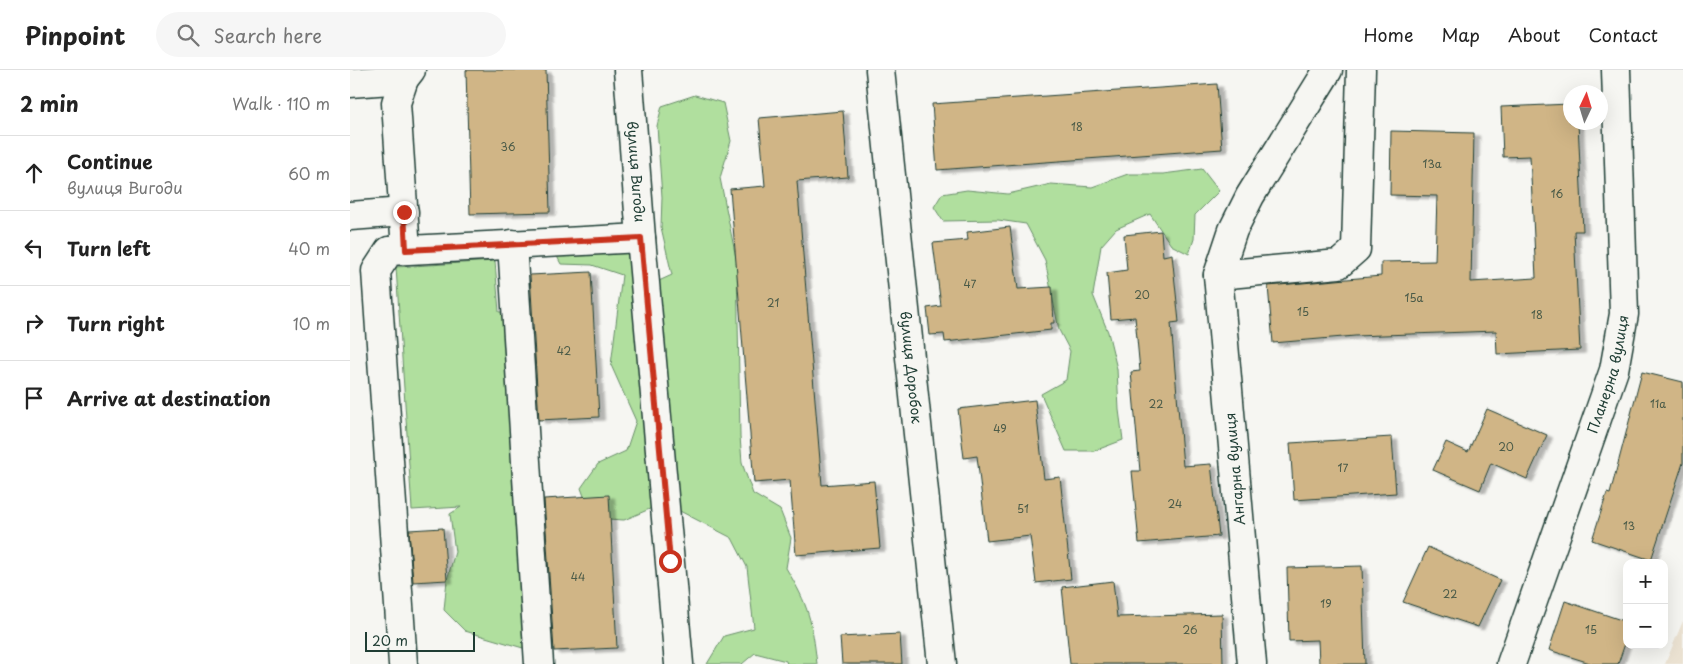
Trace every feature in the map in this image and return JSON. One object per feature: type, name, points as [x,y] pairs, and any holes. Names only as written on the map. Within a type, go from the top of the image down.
[{"type":"street","name":"вулиця Вигоди","points":[[628,70],[641,238],[680,664]]},
{"type":"street","name":"вулиця Доробок","points":[[880,70],[942,664]]},
{"type":"street","name":"Ангарна вулиця","points":[[1252,664],[1218,275],[1232,230],[1250,196],[1328,70]]},
{"type":"street","points":[[1218,275],[1339,264],[1356,249],[1361,70]]},
{"type":"street","name":"Планерна вулиця","points":[[1511,664],[1614,370],[1624,314],[1616,70]]},
{"type":"street","points":[[350,83],[408,75]]},
{"type":"street","points":[[406,250],[396,103],[408,75]]},
{"type":"street","points":[[350,216],[404,212]]},
{"type":"street","points":[[403,664],[376,271],[389,251],[641,238]]},
{"type":"street","points":[[512,244],[539,664]]},
{"type":"shaded area","points":[[1683,621],[1683,664],[1665,664]]},
{"type":"green space","points":[[695,95],[723,103],[731,141],[720,178],[737,263],[742,463],[753,494],[780,510],[791,538],[786,568],[805,604],[811,625],[817,664],[787,664],[786,661],[755,653],[742,664],[707,664],[724,636],[754,628],[747,567],[732,538],[676,509],[652,508],[624,520],[592,518],[581,488],[598,464],[626,451],[636,421],[611,365],[622,275],[592,265],[561,264],[549,241],[577,228],[596,226],[622,247],[650,285],[672,275],[661,227],[662,197],[657,126],[662,106]]},
{"type":"green space","points":[[1202,169],[1219,191],[1195,215],[1194,239],[1189,254],[1171,245],[1150,214],[1116,229],[1101,246],[1093,295],[1108,332],[1117,369],[1123,440],[1094,451],[1066,451],[1041,394],[1066,380],[1070,351],[1059,330],[1045,260],[1026,224],[998,220],[943,221],[934,207],[942,194],[967,190],[1008,194],[1051,184],[1092,187],[1128,174],[1163,174]]},
{"type":"green space","points":[[495,261],[499,312],[527,330],[535,359],[524,387],[532,618],[523,648],[465,631],[444,610],[447,580],[455,552],[450,514],[461,507],[412,510],[396,267]]},
{"type":"building","points":[[466,70],[546,70],[550,212],[470,214]]},
{"type":"building","points":[[1217,84],[1222,149],[937,170],[932,104]]},
{"type":"building","points":[[1563,104],[1563,130],[1578,130],[1583,231],[1574,231],[1580,350],[1497,354],[1496,331],[1355,336],[1273,343],[1268,286],[1381,276],[1381,262],[1435,261],[1437,196],[1390,195],[1391,131],[1474,133],[1471,282],[1536,278],[1530,156],[1503,157],[1501,107]]},
{"type":"building","points":[[843,111],[848,177],[797,181],[822,485],[874,481],[880,548],[796,555],[790,480],[754,483],[730,189],[765,186],[759,118]]},
{"type":"building","points":[[1010,227],[1018,289],[1052,287],[1054,323],[1051,323],[1051,330],[945,342],[944,334],[930,335],[927,308],[941,306],[933,243],[968,240],[967,232]]},
{"type":"building","points":[[1161,231],[1163,256],[1172,254],[1179,322],[1171,323],[1183,466],[1211,464],[1219,536],[1139,543],[1132,471],[1140,471],[1131,372],[1140,371],[1135,317],[1111,319],[1107,273],[1127,270],[1124,235]]},
{"type":"building","points":[[591,272],[599,417],[539,420],[530,275]]},
{"type":"building","points":[[1642,372],[1683,382],[1683,463],[1651,559],[1592,540],[1607,493],[1610,494]]},
{"type":"building","points":[[1035,400],[1044,479],[1060,477],[1071,579],[1036,583],[1030,536],[987,541],[977,456],[964,458],[958,409]]},
{"type":"building","points":[[1487,409],[1547,435],[1527,479],[1491,463],[1480,490],[1433,470],[1446,442],[1468,452]]},
{"type":"building","points":[[1392,437],[1396,493],[1294,500],[1290,443]]},
{"type":"building","points":[[609,495],[617,648],[554,651],[544,499]]},
{"type":"building","points":[[443,528],[447,580],[413,582],[409,530]]},
{"type":"building","points":[[1428,547],[1500,580],[1478,627],[1403,602]]},
{"type":"building","points":[[1362,566],[1365,664],[1319,664],[1318,640],[1289,641],[1287,568]]},
{"type":"building","points":[[1113,581],[1117,617],[1222,614],[1223,664],[1070,664],[1062,587]]},
{"type":"building","points":[[1565,601],[1623,621],[1623,649],[1618,664],[1593,664],[1549,650]]},
{"type":"building","points":[[900,634],[902,664],[842,664],[840,637]]},
{"type":"route","points":[[404,212],[406,250],[641,238],[670,561]]}]
